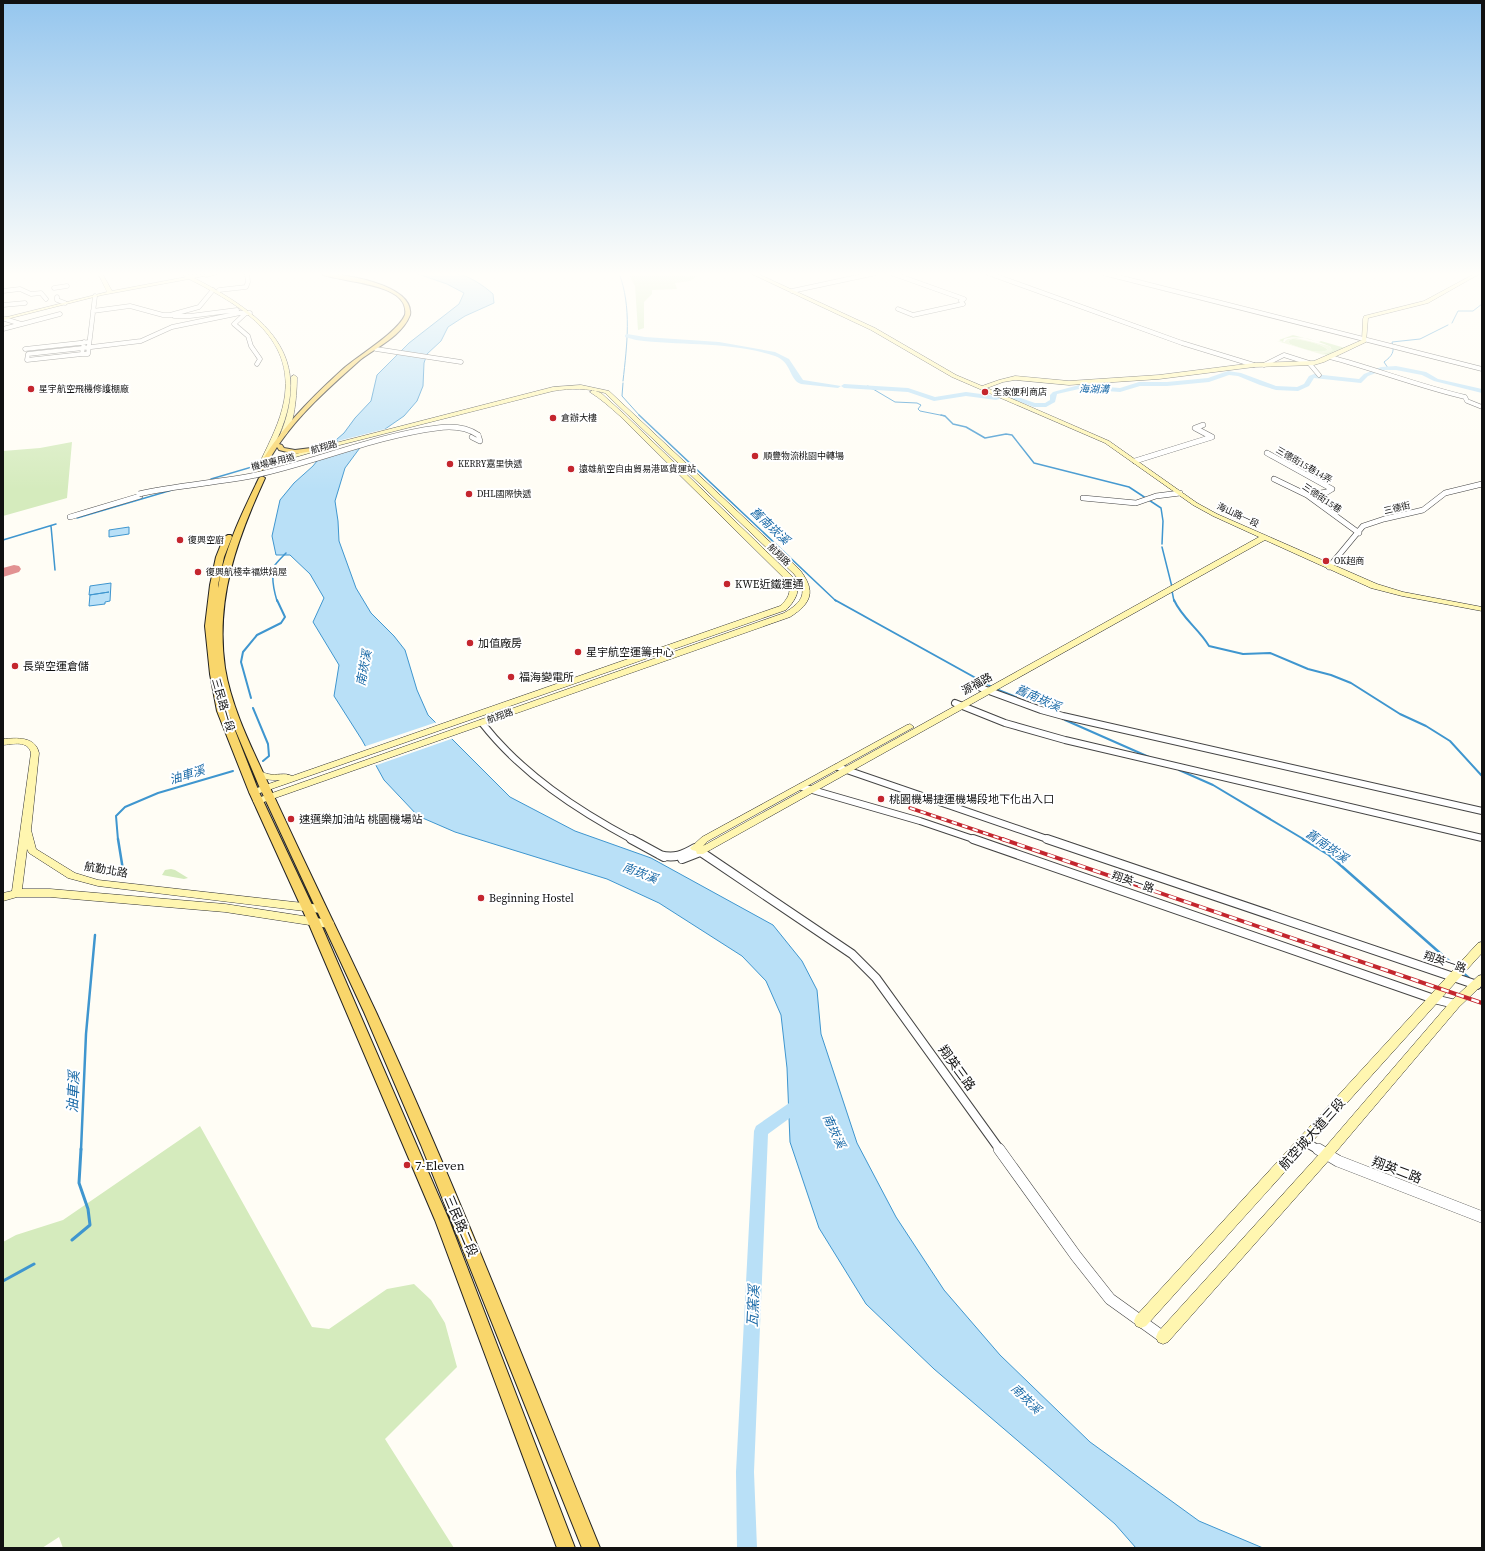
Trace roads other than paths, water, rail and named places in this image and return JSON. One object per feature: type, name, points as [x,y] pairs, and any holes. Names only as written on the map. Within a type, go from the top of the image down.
[{"type":"main road","points":[[263,468],[283,434],[320,394],[375,345]]},
{"type":"main road","points":[[263,468],[280,446],[327,393],[380,345]]},
{"type":"main road","points":[[280,446],[281,449],[289,452],[314,451]]},
{"type":"main road","name":"三民路一段","points":[[263,468],[228,557],[221,586],[218,630],[219,656],[231,708],[258,773],[321,909]]},
{"type":"main road","name":"三民路一段","points":[[263,468],[230,530],[220,557],[214,585],[209,626],[214,674],[222,711],[256,796],[314,922]]},
{"type":"main road","name":"三民路二段","points":[[321,909],[371,1015],[432,1157],[515,1354],[591,1548]]},
{"type":"main road","name":"三民路二段","points":[[314,922],[442,1220],[566,1548]]},
{"type":"street","points":[[25,349],[57,345]]},
{"type":"street","points":[[89,347],[88,354],[27,360],[28,354],[103,345]]},
{"type":"street","points":[[251,345],[260,359],[257,364]]},
{"type":"street","name":"三民路一段","points":[[263,468],[284,412],[288,392],[288,371],[283,353],[278,345]]},
{"type":"street","name":"三民路一段","points":[[283,345],[287,352]]},
{"type":"street","name":"海山路一段","points":[[903,345],[954,376],[1107,442],[1205,510],[1329,567],[1389,591],[1482,609]]},
{"type":"street","points":[[1190,345],[1254,365]]},
{"type":"street","points":[[983,388],[1001,381],[1016,378],[1069,383],[1159,377],[1264,364],[1309,363],[1322,361],[1356,345]]},
{"type":"street","points":[[1391,345],[1482,369]]},
{"type":"street","points":[[82,354],[83,348]]},
{"type":"street","points":[[376,349],[461,362]]},
{"type":"street","points":[[1264,364],[1284,355],[1309,363],[1319,375]]},
{"type":"street","points":[[1330,357],[1371,368],[1420,385],[1465,397],[1468,401],[1482,407]]},
{"type":"street","points":[[283,434],[288,423],[295,392],[291,362]]},
{"type":"street","name":"航翔路","points":[[256,796],[370,763],[788,615],[802,604],[807,593],[805,582],[797,572],[607,392],[589,387],[561,388],[419,425]]},
{"type":"street","name":"航翔路","points":[[263,468],[314,451],[557,392],[580,390],[599,394],[793,582],[795,589],[794,596],[783,608],[305,774],[267,793]]},
{"type":"street","points":[[1135,461],[1212,437],[1195,428],[1203,425]]},
{"type":"street","name":"機場專用道","points":[[70,514],[139,495],[183,486],[268,475],[436,431],[462,431],[475,436]]},
{"type":"street","name":"三德街15巷14弄","points":[[1267,453],[1332,489],[1327,492],[1307,495]]},
{"type":"street","name":"三德街15巷","points":[[1274,479],[1307,495],[1359,533]]},
{"type":"street","name":"三德街","points":[[1329,567],[1359,533],[1363,526],[1369,523],[1423,510],[1445,493],[1482,484]]},
{"type":"street","points":[[1083,498],[1136,503],[1156,496],[1180,493]]},
{"type":"street","name":"源福路","points":[[697,850],[705,839],[802,787],[841,769],[1263,536]]},
{"type":"street","points":[[984,690],[1063,716],[1482,811]]},
{"type":"street","points":[[958,705],[1006,723],[1065,740],[1482,838]]},
{"type":"street","points":[[479,724],[486,728],[509,752],[552,791],[599,822],[670,860],[677,860],[692,856],[697,850]]},
{"type":"street","name":"航勤北路","points":[[3,742],[23,741],[31,743],[35,747],[26,830],[32,851],[72,876],[98,883],[321,909]]},
{"type":"street","name":"源福路","points":[[697,850],[810,789],[841,769]]},
{"type":"street","name":"翔英一路","points":[[841,769],[1455,978],[1480,982]]},
{"type":"street","points":[[258,773],[267,777],[278,778],[305,774]]},
{"type":"street","name":"翔英一路","points":[[802,787],[920,821],[1434,999],[1455,1004]]},
{"type":"street","points":[[18,893],[22,848],[26,830]]},
{"type":"street","name":"翔英三路","points":[[697,850],[852,954],[876,978],[1076,1256],[1110,1299],[1163,1337]]},
{"type":"street","points":[[3,896],[18,893],[50,892],[225,908],[329,924]]},
{"type":"street","name":"航空城大道三段","points":[[1141,1321],[1434,999],[1455,978],[1482,946]]},
{"type":"street","name":"航空城大道三段","points":[[1163,1337],[1326,1155],[1455,1004],[1480,982]]},
{"type":"street","name":"翔英二路","points":[[1305,1142],[1326,1155],[1482,1217]]},
{"type":"water","name":"南崁溪","points":[[407,345],[436,345],[427,354],[424,363],[423,386],[417,401],[404,416],[362,445],[345,468],[335,501],[339,541],[356,588],[371,613],[394,636],[405,650],[417,690],[428,715],[510,797],[575,831],[651,858],[773,925],[802,961],[817,990],[821,1034],[857,1143],[896,1217],[944,1290],[1000,1355],[1090,1442],[1199,1521],[1263,1548],[1136,1548],[1115,1524],[934,1369],[866,1304],[819,1228],[790,1142],[787,1068],[781,1015],[766,981],[742,956],[659,903],[607,879],[455,832],[418,816],[384,780],[362,740],[334,696],[339,665],[313,622],[324,598],[310,574],[290,555],[276,555],[272,536],[280,500],[294,483],[313,466],[329,446],[344,433],[355,418],[371,401],[377,375]]},
{"type":"water","points":[[129,527],[129,534],[109,537],[109,530]]},
{"type":"water","points":[[111,583],[110,601],[105,602],[105,604],[89,606],[90,595],[109,592],[89,595],[90,586]]},
{"type":"waterway","name":"舊南崁溪","points":[[623,381],[626,345]]},
{"type":"waterway","name":"海湖溝","points":[[729,345],[781,356],[787,360],[801,382],[838,386]]},
{"type":"waterway","points":[[1388,368],[1384,362],[1392,354],[1393,345]]},
{"type":"waterway","name":"海湖溝","points":[[844,386],[908,390],[934,399],[966,394],[996,398],[1006,395],[1034,405],[1046,405],[1053,401],[1053,395],[1055,393],[1079,387],[1120,390],[1139,384],[1167,384],[1209,380],[1228,373],[1239,374],[1262,384],[1276,388],[1298,389],[1307,385],[1311,377],[1314,376],[1361,381],[1366,375],[1383,368],[1396,368],[1424,373],[1436,380],[1482,391]]},
{"type":"waterway","name":"舊南崁溪","points":[[623,383],[622,396],[640,416]]},
{"type":"waterway","name":"海湖溝","points":[[868,386],[872,389]]},
{"type":"waterway","points":[[873,389],[895,402],[917,403],[921,405],[918,409],[920,411],[945,416]]},
{"type":"waterway","points":[[941,415],[945,416]]},
{"type":"waterway","name":"舊南崁溪","points":[[640,416],[836,601]]},
{"type":"waterway","points":[[945,416],[953,424],[966,427],[985,438],[1006,434],[1012,435],[1034,463],[1129,487],[1161,508],[1163,521],[1162,544]]},
{"type":"waterway","points":[[330,443],[337,441]]},
{"type":"waterway","points":[[211,479],[262,464]]},
{"type":"waterway","points":[[77,518],[172,490]]},
{"type":"waterway","points":[[3,540],[56,524]]},
{"type":"waterway","points":[[51,526],[55,570]]},
{"type":"waterway","points":[[1162,547],[1172,587]]},
{"type":"waterway","name":"油車溪","points":[[277,601],[273,583],[273,574],[275,565],[286,553]]},
{"type":"waterway","points":[[1172,591],[1174,601]]},
{"type":"waterway","name":"油車溪","points":[[251,698],[241,662],[243,652],[257,635],[281,623],[285,617],[277,600]]},
{"type":"waterway","name":"舊南崁溪","points":[[835,600],[992,687]]},
{"type":"waterway","points":[[1174,600],[1181,612],[1209,646],[1243,654],[1270,653],[1308,669],[1331,675],[1351,683],[1400,714],[1426,726],[1450,741],[1482,776]]},
{"type":"waterway","name":"舊南崁溪","points":[[996,689],[1016,697]]},
{"type":"waterway","name":"油車溪","points":[[253,708],[268,744],[269,756],[263,761]]},
{"type":"waterway","name":"舊南崁溪","points":[[1065,720],[1149,757]]},
{"type":"waterway","name":"舊南崁溪","points":[[1179,770],[1213,785],[1305,840]]},
{"type":"waterway","name":"油車溪","points":[[118,840],[116,816],[125,807],[158,793],[233,771]]},
{"type":"waterway","name":"油車溪","points":[[118,839],[124,876]]},
{"type":"waterway","name":"舊南崁溪","points":[[1303,839],[1329,855],[1457,968]]},
{"type":"waterway","name":"油車溪","points":[[81,1150],[86,1034],[95,935]]},
{"type":"waterway","name":"舊南崁溪","points":[[1462,972],[1469,978]]},
{"type":"waterway","name":"瓦窯溪","points":[[747,1548],[745,1472],[761,1131],[800,1103]]},
{"type":"waterway","name":"油車溪","points":[[72,1240],[90,1225],[88,1209],[79,1183],[81,1149]]},
{"type":"waterway","name":"油車溪","points":[[3,1281],[34,1264]]},
{"type":"railway","points":[[910,808],[1005,840]]},
{"type":"railway","points":[[1002,839],[1482,1003]]},
{"type":"place","name":"星宇航空飛機修護棚廠","points":[[31,389]]},
{"type":"place","name":"全家便利商店","points":[[985,392]]},
{"type":"place","name":"倉辦大樓","points":[[553,418]]},
{"type":"place","name":"順豐物流桃園中轉場","points":[[755,456]]},
{"type":"place","name":"KERRY嘉里快遞","points":[[450,464]]},
{"type":"place","name":"遠雄航空自由貿易港區貨運站","points":[[571,469]]},
{"type":"place","name":"DHL國際快遞","points":[[469,494]]},
{"type":"place","name":"復興空廚","points":[[180,540]]},
{"type":"place","name":"OK超商","points":[[1326,561]]},
{"type":"place","name":"復興航棧幸福烘焙屋","points":[[198,572]]},
{"type":"place","name":"KWE近鐵運通","points":[[727,584]]},
{"type":"place","name":"加值廠房","points":[[470,643]]},
{"type":"place","name":"星宇航空運籌中心","points":[[578,652]]},
{"type":"place","name":"長榮空運倉儲","points":[[15,666]]},
{"type":"place","name":"福海變電所","points":[[511,677]]},
{"type":"place","name":"桃園機場捷運機場段地下化出入口","points":[[881,799]]},
{"type":"place","name":"速邁樂加油站 桃園機場站","points":[[291,819]]},
{"type":"place","name":"Beginning Hostel","points":[[481,898]]},
{"type":"place","name":"7-Eleven","points":[[407,1165]]}]
